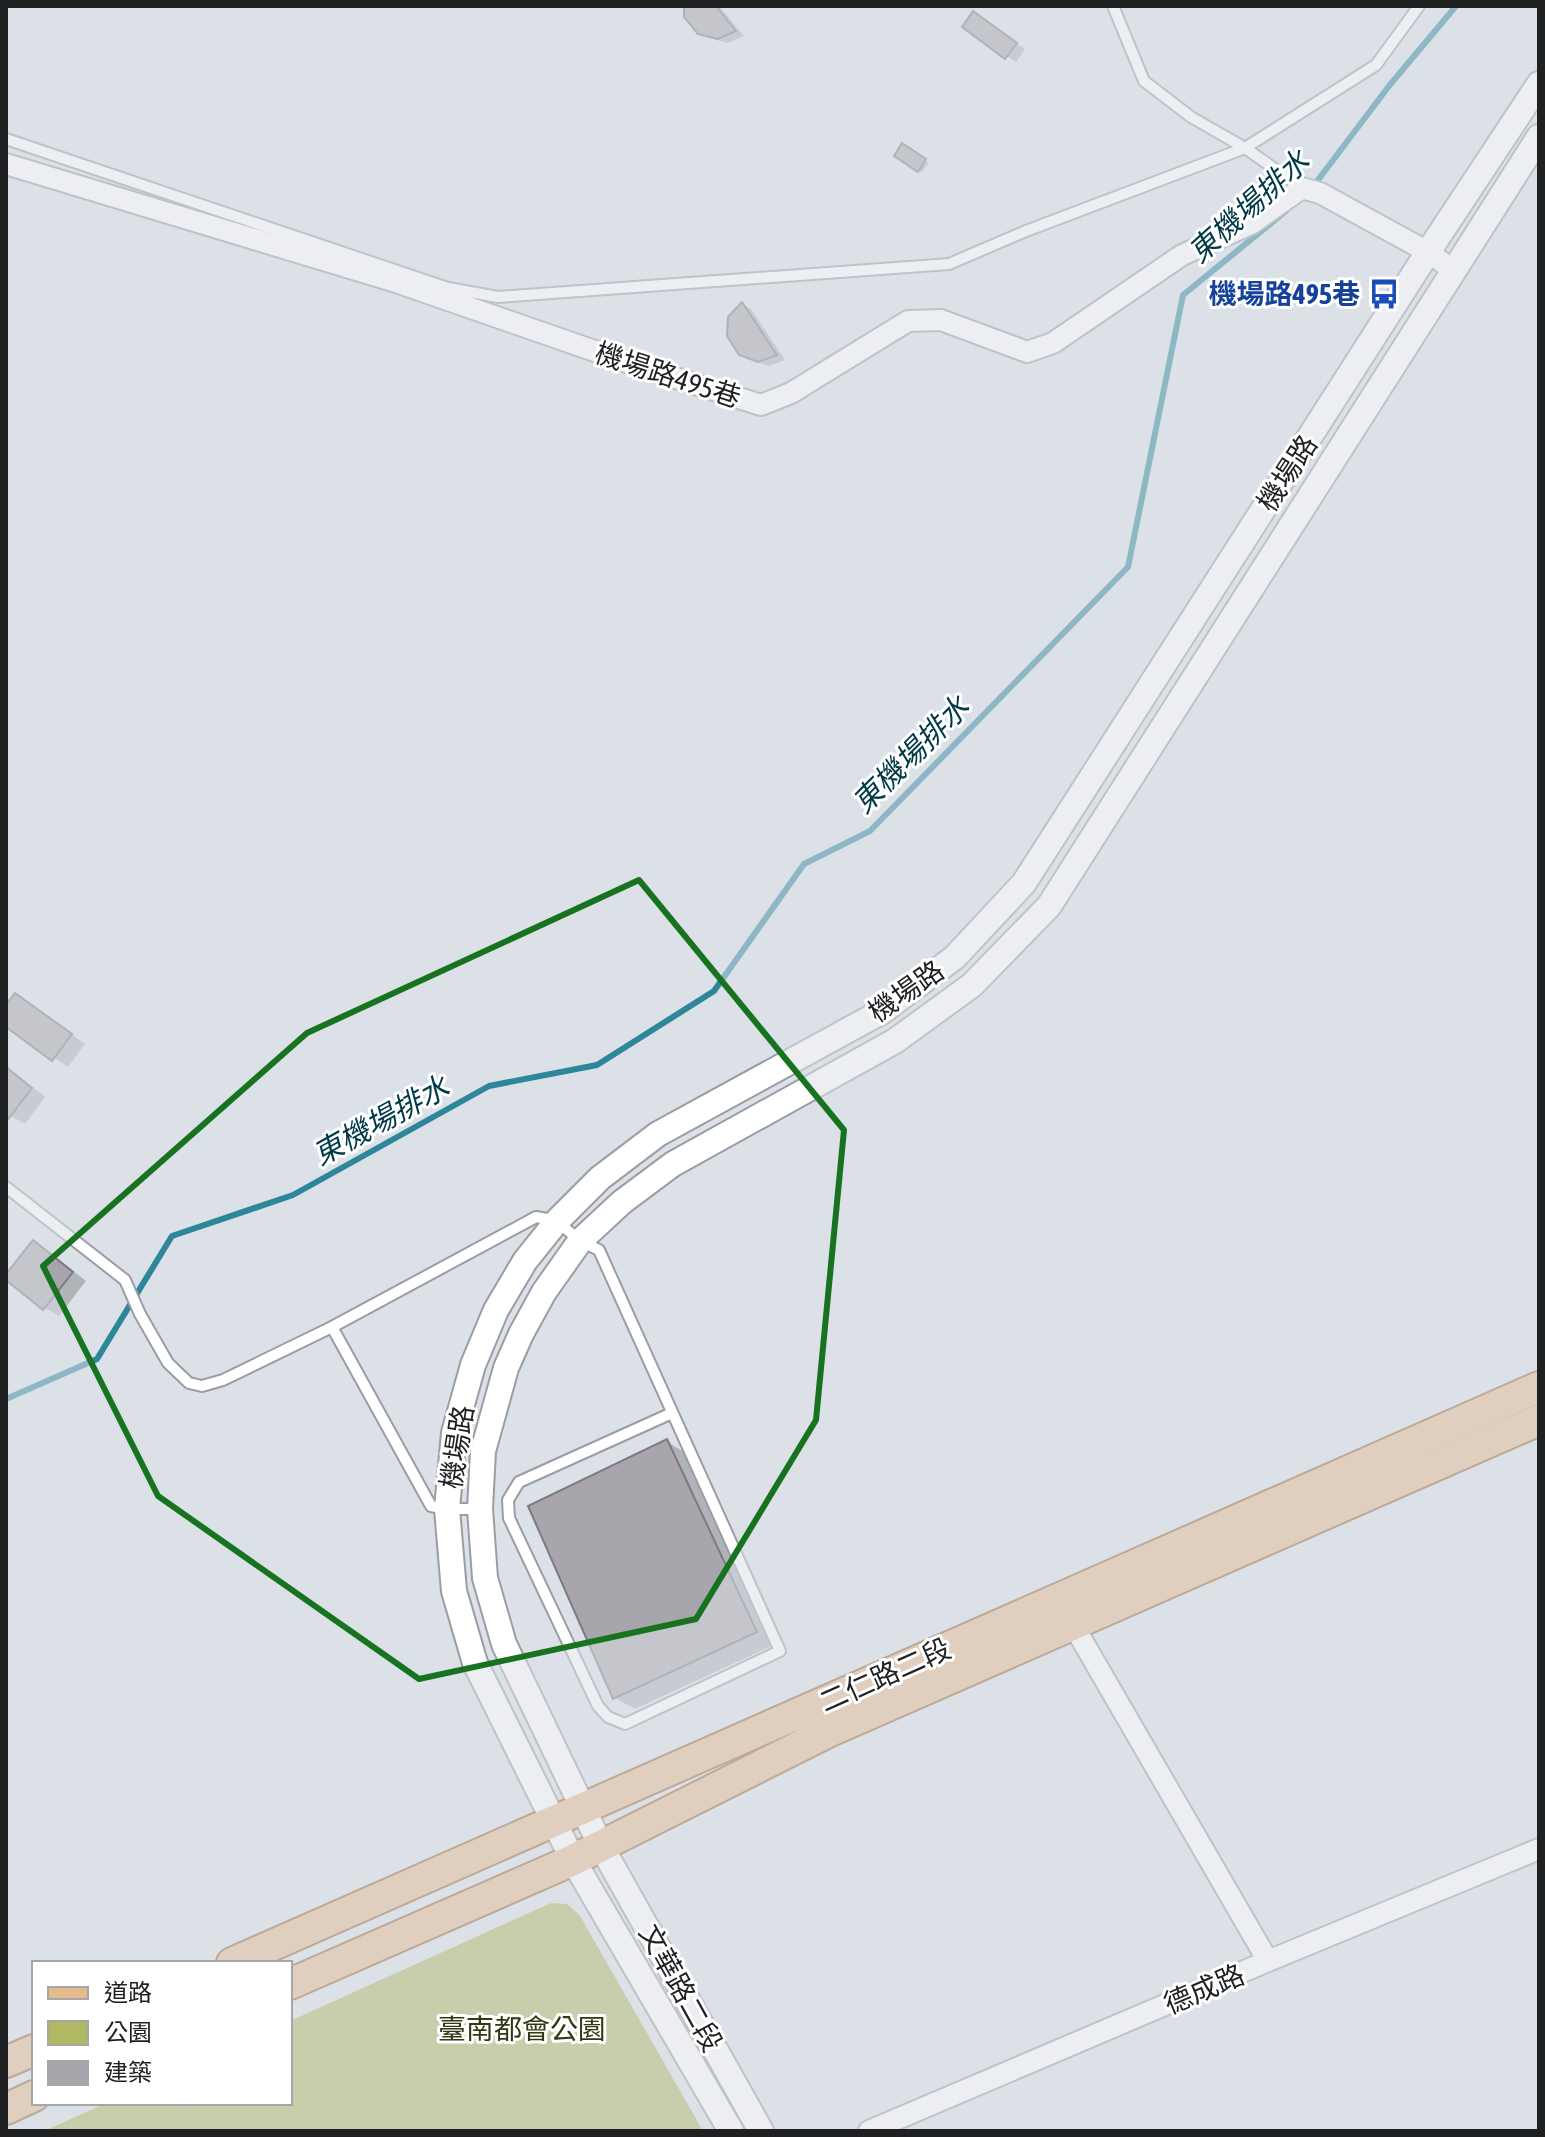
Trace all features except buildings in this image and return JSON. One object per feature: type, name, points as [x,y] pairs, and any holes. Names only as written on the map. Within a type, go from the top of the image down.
[{"type":"main road","name":"二仁路二段","points":[[237,1961],[1539,1387]]},
{"type":"main road","name":"二仁路二段","points":[[292,1983],[573,1860],[828,1732],[1539,1420]]},
{"type":"main road","points":[[6,2062],[32,2051]]},
{"type":"main road","points":[[6,2109],[32,2097]]},
{"type":"street","name":"機場路","points":[[573,1860],[475,1663],[454,1591],[447,1509],[454,1433],[473,1365],[496,1310],[525,1261],[557,1221],[600,1178],[658,1134],[883,1011],[955,957],[1024,883],[1539,84]]},
{"type":"street","name":"機場路","points":[[601,1846],[504,1644],[485,1578],[480,1509],[483,1451],[506,1368],[544,1292],[580,1241],[622,1202],[673,1164],[895,1041],[972,985],[1049,906],[1539,137]]},
{"type":"street","name":"機場路495巷","points":[[6,164],[396,282],[761,405],[791,393],[908,321],[941,320],[1027,352],[1053,343],[1182,255],[1251,224],[1311,191]]},
{"type":"street","points":[[1311,191],[1428,252],[1454,271]]},
{"type":"street","points":[[1072,1623],[1268,1961]]},
{"type":"street","name":"文華路二段","points":[[601,1846],[761,2131]]},
{"type":"street","name":"德成路","points":[[869,2131],[1539,1849]]},
{"type":"street","name":"文華路二段","points":[[573,1860],[731,2131]]},
{"type":"lane","points":[[1113,6],[1144,81],[1191,117],[1311,191]]},
{"type":"lane","points":[[6,139],[448,288],[498,297],[949,264],[1026,231],[1245,148],[1376,65],[1419,6]]},
{"type":"lane","points":[[6,1187],[125,1280],[168,1363],[189,1383],[202,1386],[223,1380],[332,1327],[536,1217],[557,1221],[580,1241],[599,1250],[780,1651],[625,1724],[608,1717],[598,1706],[509,1518],[508,1500],[519,1482],[672,1413]]},
{"type":"lane","points":[[332,1327],[431,1506],[480,1509]]},
{"type":"path","points":[[547,2131],[557,2012]]},
{"type":"path","points":[[184,2105],[195,2131]]},
{"type":"highlighted area","points":[[639,880],[844,1130],[816,1420],[696,1619],[419,1679],[158,1496],[43,1266],[307,1033]]},
{"type":"green space","name":"臺南都會公園","points":[[551,1903],[567,1904],[580,1916],[703,2131],[44,2131],[102,2105],[292,2105],[292,2020]]},
{"type":"waterway","name":"東機場排水","points":[[1312,188],[1389,86],[1456,6]]},
{"type":"waterway","name":"東機場排水","points":[[6,1399],[97,1359],[172,1236],[293,1195],[489,1086],[597,1065],[714,991],[804,864],[870,831],[1128,567],[1183,295],[1286,211]]},
{"type":"place","name":"機場路495巷","points":[[1384,294]]}]
